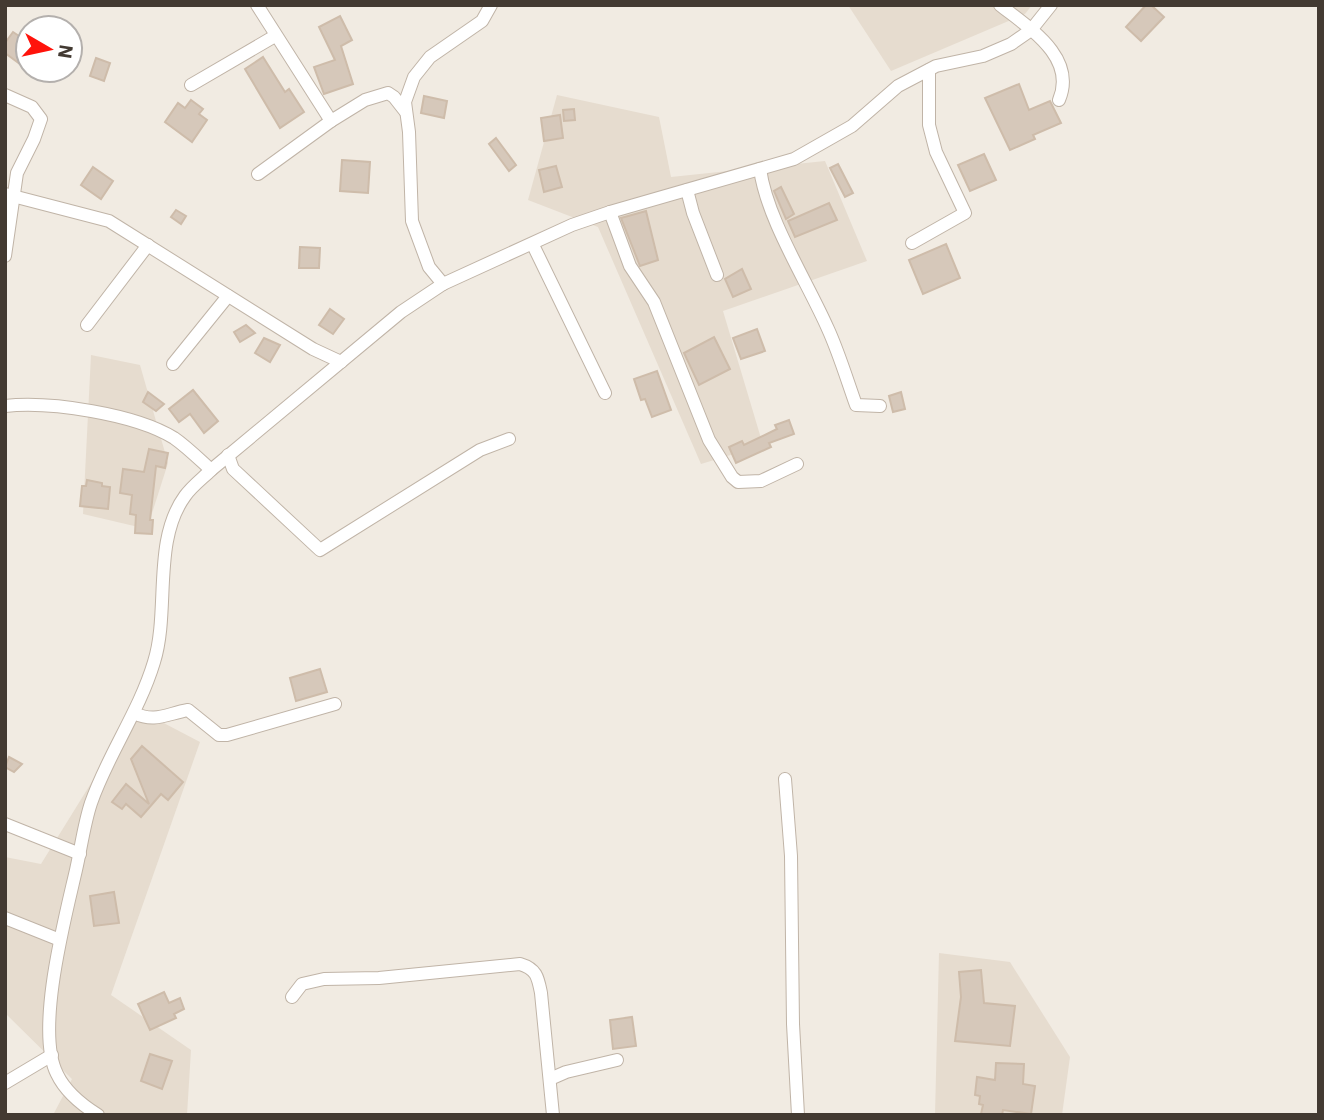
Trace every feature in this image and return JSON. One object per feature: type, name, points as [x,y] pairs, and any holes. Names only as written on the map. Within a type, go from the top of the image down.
[{"type":"street","points":[[257,5],[331,121]]},
{"type":"street","points":[[443,284],[429,267],[412,221],[409,132],[405,112],[408,88],[430,57],[482,21],[491,5]]},
{"type":"street","points":[[1000,5],[1031,30],[1057,58],[1065,87],[1059,100]]},
{"type":"street","points":[[94,1114],[71,1094],[56,1073],[49,1034],[55,963],[91,804],[116,746],[134,713],[155,660],[162,616],[164,566],[171,526],[184,497],[228,455],[401,312],[443,284],[572,225],[794,159],[852,126],[898,86],[936,66],[983,56],[1010,44],[1031,30],[1051,5]]},
{"type":"street","points":[[191,85],[275,36]]},
{"type":"street","points":[[912,243],[965,213],[936,152],[929,125],[929,70]]},
{"type":"street","points":[[257,174],[365,100],[388,93],[405,112]]},
{"type":"street","points":[[5,95],[32,107],[41,119],[9,195],[5,256]]},
{"type":"street","points":[[760,169],[763,188],[829,330],[856,405],[880,406]]},
{"type":"street","points":[[687,190],[717,275]]},
{"type":"street","points":[[9,195],[109,221],[313,349],[341,362]]},
{"type":"street","points":[[610,212],[630,267],[653,302],[709,440],[732,477],[738,482],[761,481],[797,464]]},
{"type":"street","points":[[87,325],[148,245]]},
{"type":"street","points":[[533,245],[604,393]]},
{"type":"street","points":[[173,364],[228,296]]},
{"type":"street","points":[[5,407],[22,404],[106,413],[145,424],[174,439],[211,470]]},
{"type":"street","points":[[228,455],[233,469],[320,550],[480,450],[509,439]]},
{"type":"street","points":[[134,713],[146,719],[156,719],[188,710],[219,735],[227,735],[335,704]]},
{"type":"street","points":[[785,779],[791,856],[793,1024],[798,1115]]},
{"type":"street","points":[[5,824],[80,854]]},
{"type":"street","points":[[5,918],[60,940]]},
{"type":"street","points":[[292,996],[302,984],[324,979],[379,978],[520,964],[531,967],[538,975],[541,993],[553,1115]]},
{"type":"street","points":[[5,1083],[52,1055]]},
{"type":"street","points":[[550,1079],[566,1072],[617,1060]]},
{"type":"shaded area","points":[[848,5],[1032,5],[1025,14],[891,71]]},
{"type":"shaded area","points":[[557,95],[659,117],[671,177],[825,161],[867,261],[723,311],[763,445],[701,464],[598,227],[528,200]]},
{"type":"shaded area","points":[[91,355],[140,365],[168,463],[147,529],[83,514]]},
{"type":"shaded area","points":[[137,709],[200,742],[111,995],[191,1050],[187,1115],[53,1115],[72,1079],[5,1013],[5,857],[41,864]]},
{"type":"shaded area","points":[[939,953],[1010,962],[1070,1057],[1062,1115],[935,1115]]},
{"type":"building","points":[[1146,5],[1151,5],[1164,17],[1141,41],[1126,27]]},
{"type":"building","points":[[340,16],[352,40],[341,46],[353,84],[324,94],[314,67],[335,60],[319,27]]},
{"type":"building","points":[[14,33],[14,60],[5,53],[5,43]]},
{"type":"building","points":[[263,57],[285,92],[289,89],[304,112],[280,128],[245,69]]},
{"type":"building","points":[[96,58],[110,63],[104,81],[90,76]]},
{"type":"building","points":[[1019,84],[1029,110],[1050,101],[1061,123],[1033,135],[1035,139],[1010,150],[985,98]]},
{"type":"building","points":[[424,96],[447,101],[444,118],[421,113]]},
{"type":"building","points":[[191,100],[203,109],[199,114],[207,120],[192,142],[165,122],[178,103],[185,108]]},
{"type":"building","points":[[574,109],[575,120],[564,121],[563,110]]},
{"type":"building","points":[[560,115],[563,138],[544,141],[541,118]]},
{"type":"building","points":[[496,138],[516,165],[509,171],[489,144]]},
{"type":"building","points":[[984,154],[996,180],[970,191],[958,165]]},
{"type":"building","points":[[342,160],[370,162],[368,193],[340,191]]},
{"type":"building","points":[[838,164],[853,193],[845,197],[830,168]]},
{"type":"building","points":[[556,166],[562,187],[544,192],[539,170]]},
{"type":"building","points":[[93,167],[113,181],[101,199],[81,185]]},
{"type":"building","points":[[781,187],[794,214],[786,219],[774,191]]},
{"type":"building","points":[[829,203],[837,220],[795,237],[788,221]]},
{"type":"building","points":[[176,210],[186,216],[181,224],[171,217]]},
{"type":"building","points":[[646,211],[658,260],[640,266],[621,218]]},
{"type":"building","points":[[946,244],[960,278],[923,294],[909,260]]},
{"type":"building","points":[[300,247],[320,248],[319,268],[299,268]]},
{"type":"building","points":[[742,269],[751,289],[733,297],[725,279]]},
{"type":"building","points":[[330,309],[344,319],[333,334],[319,325]]},
{"type":"building","points":[[246,325],[255,333],[240,342],[234,332]]},
{"type":"building","points":[[757,329],[765,351],[741,359],[733,338]]},
{"type":"building","points":[[714,337],[730,369],[699,385],[684,353]]},
{"type":"building","points":[[264,338],[280,345],[270,362],[255,353]]},
{"type":"building","points":[[657,371],[671,410],[652,417],[645,399],[641,400],[634,379]]},
{"type":"building","points":[[193,390],[218,421],[204,433],[190,414],[179,422],[169,409]]},
{"type":"building","points":[[148,392],[164,404],[156,411],[143,402]]},
{"type":"building","points":[[901,392],[905,409],[893,412],[889,396]]},
{"type":"building","points":[[789,420],[794,434],[769,443],[771,447],[736,463],[729,447],[742,441],[744,445],[777,429],[775,425]]},
{"type":"building","points":[[149,449],[168,453],[165,468],[156,466],[150,520],[153,520],[152,534],[135,533],[136,515],[130,514],[132,495],[120,493],[123,469],[144,472]]},
{"type":"building","points":[[87,480],[110,487],[108,509],[80,506],[82,486],[86,486]]},
{"type":"building","points":[[320,669],[327,692],[296,701],[290,678]]},
{"type":"building","points":[[142,746],[183,782],[168,800],[161,794],[141,817],[126,804],[122,809],[112,802],[126,784],[149,804],[131,759]]},
{"type":"building","points":[[9,757],[22,764],[14,772],[5,767]]},
{"type":"building","points":[[114,892],[119,923],[94,926],[90,896]]},
{"type":"building","points":[[981,970],[984,1003],[1015,1006],[1010,1046],[955,1041],[961,997],[959,972]]},
{"type":"building","points":[[164,992],[169,1003],[180,998],[184,1009],[174,1014],[176,1018],[150,1030],[138,1004]]},
{"type":"building","points":[[632,1017],[636,1046],[613,1049],[610,1020]]},
{"type":"building","points":[[150,1054],[172,1061],[162,1089],[141,1081]]},
{"type":"building","points":[[996,1063],[1024,1064],[1023,1084],[1035,1086],[1031,1114],[1003,1110],[1002,1115],[981,1114],[983,1105],[979,1104],[980,1096],[975,1095],[977,1077],[995,1080]]}]
